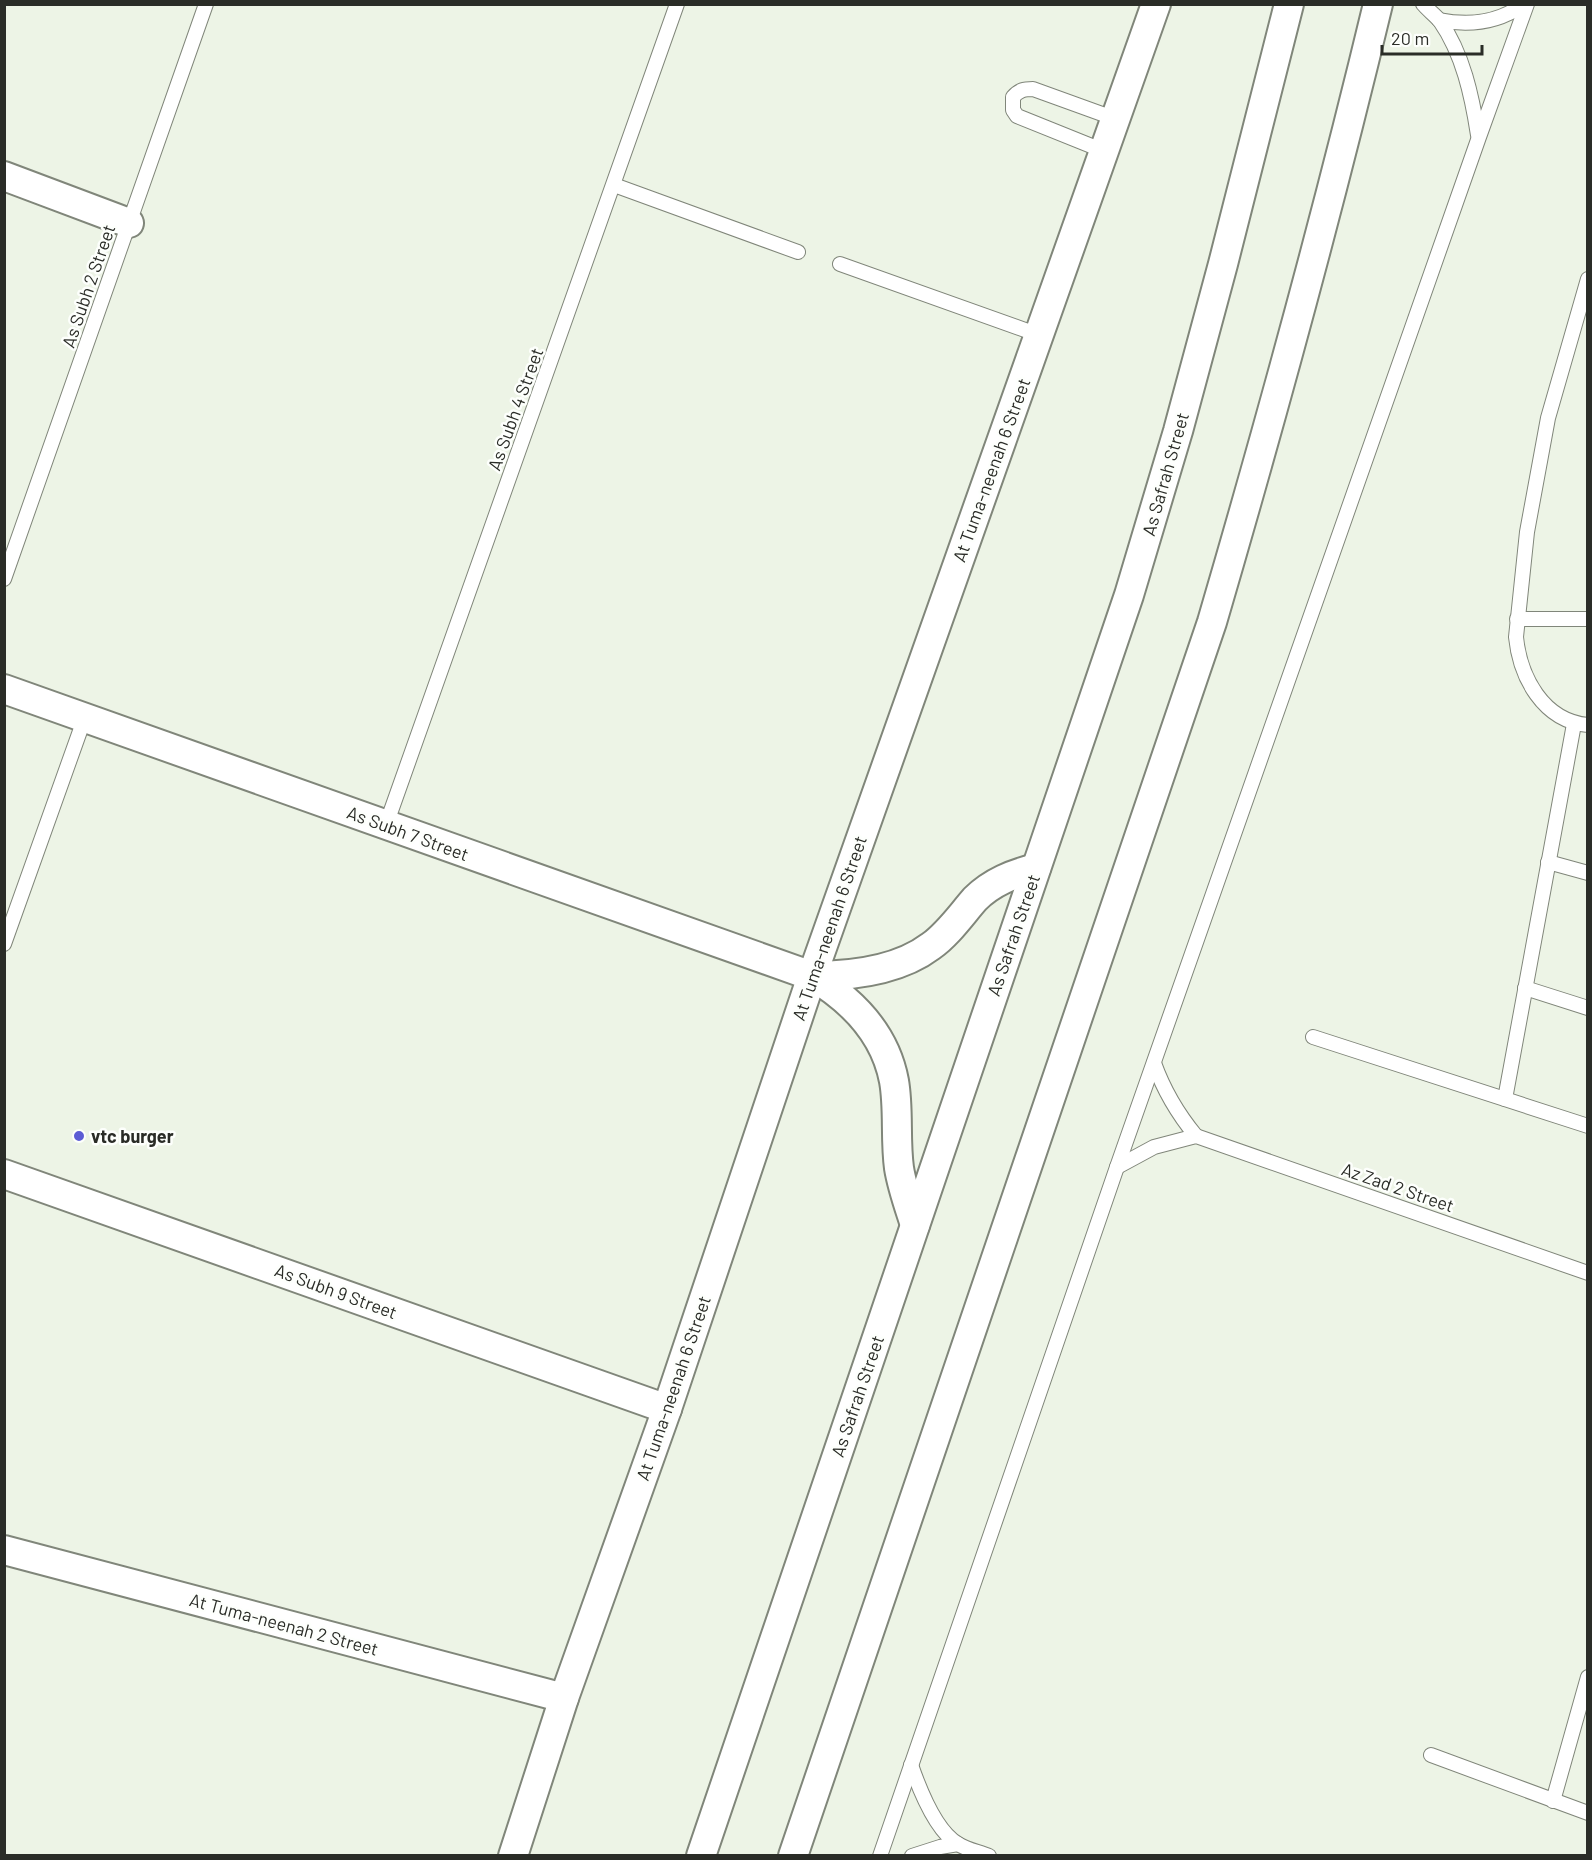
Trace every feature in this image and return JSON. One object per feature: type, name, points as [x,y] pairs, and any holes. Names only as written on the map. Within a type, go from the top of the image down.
[{"type":"street","name":"At Tuma-neenah 6 Street","points":[[513,1856],[564,1698],[667,1409],[812,976],[1156,4]]},
{"type":"street","name":"As Safrah Street","points":[[701,1856],[1129,595],[1178,431],[1229,242],[1289,4]]},
{"type":"street","points":[[793,1856],[1212,622],[1258,465],[1340,164],[1378,4]]},
{"type":"street","points":[[4,176],[129,223]]},
{"type":"street","name":"As Subh 7 Street","points":[[4,689],[812,976],[850,1002],[878,1038],[888,1059],[894,1081],[899,1169],[915,1225]]},
{"type":"street","name":"As Subh 7 Street","points":[[812,976],[861,973],[885,968],[908,959],[930,947],[948,931],[977,897],[995,884],[1015,874],[1036,868]]},
{"type":"street","name":"As Subh 9 Street","points":[[4,1174],[667,1409]]},
{"type":"street","name":"At Tuma-neenah 2 Street","points":[[4,1550],[564,1698]]},
{"type":"lane","name":"As Subh 2 Street","points":[[4,579],[206,4]]},
{"type":"lane","name":"As Subh 4 Street","points":[[386,825],[677,4]]},
{"type":"lane","points":[[1423,4],[1439,20],[1464,72],[1475,112],[1479,138]]},
{"type":"lane","points":[[1439,20],[1462,23],[1486,22],[1501,18],[1526,4]]},
{"type":"lane","points":[[880,1856],[1117,1167],[1526,4]]},
{"type":"lane","points":[[1104,152],[1017,116],[1011,104],[1013,97],[1018,91],[1033,89],[1116,119]]},
{"type":"lane","points":[[614,184],[798,252]]},
{"type":"lane","points":[[840,264],[1039,335]]},
{"type":"lane","points":[[1504,1099],[1548,862],[1581,724],[1556,714],[1530,686],[1517,654],[1516,637],[1527,532],[1548,418],[1587,279]]},
{"type":"lane","points":[[1517,619],[1587,619]]},
{"type":"lane","points":[[4,944],[85,717]]},
{"type":"lane","points":[[1548,862],[1587,873]]},
{"type":"lane","points":[[1525,988],[1587,1008]]},
{"type":"lane","points":[[1313,1037],[1587,1126]]},
{"type":"lane","points":[[1117,1167],[1155,1146],[1196,1136],[1170,1102],[1154,1063]]},
{"type":"lane","name":"Az Zad 2 Street","points":[[1196,1136],[1587,1273]]},
{"type":"lane","points":[[1553,1801],[1587,1677]]},
{"type":"lane","points":[[1431,1755],[1587,1813]]},
{"type":"lane","points":[[910,1765],[934,1816],[958,1844],[989,1856]]},
{"type":"lane","points":[[912,1856],[958,1844]]},
{"type":"place","name":"vtc burger","points":[[79,1136]]}]
